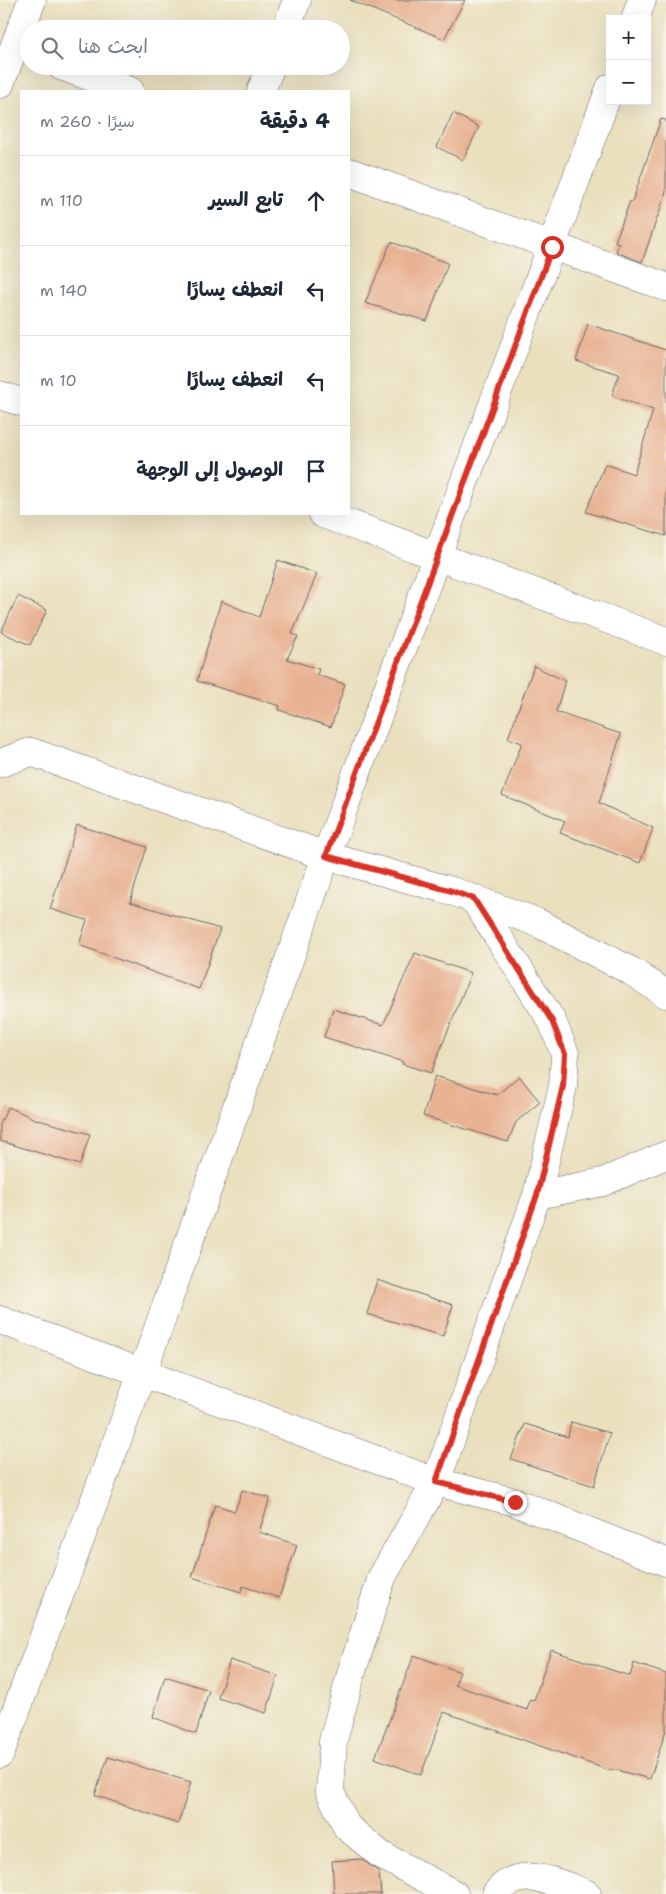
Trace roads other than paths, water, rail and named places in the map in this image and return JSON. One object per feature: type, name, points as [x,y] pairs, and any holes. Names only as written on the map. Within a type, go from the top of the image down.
[{"type":"street","points":[[28,20],[32,0]]},
{"type":"street","points":[[289,20],[297,0]]},
{"type":"street","points":[[636,15],[642,0]]},
{"type":"street","points":[[0,84],[20,54]]},
{"type":"street","points":[[86,75],[127,90]]},
{"type":"street","points":[[261,90],[267,75]]},
{"type":"street","points":[[0,1754],[143,1371],[326,856],[606,99]]},
{"type":"street","points":[[350,172],[666,287]]},
{"type":"street","points":[[0,395],[20,402]]},
{"type":"street","points":[[326,515],[666,640]]},
{"type":"street","points":[[0,763],[31,752],[326,856],[452,891],[536,922],[631,971],[666,994]]},
{"type":"street","points":[[454,1894],[381,1855],[347,1827],[330,1792],[333,1742],[351,1674],[382,1577],[436,1482],[537,1195],[563,1086],[565,1054],[552,1021],[474,899]]},
{"type":"street","points":[[537,1195],[603,1182],[666,1154]]},
{"type":"street","points":[[0,1320],[143,1371],[436,1482],[515,1502],[666,1562]]},
{"type":"street","points":[[496,1894],[500,1888],[516,1878],[533,1877],[587,1894]]}]
